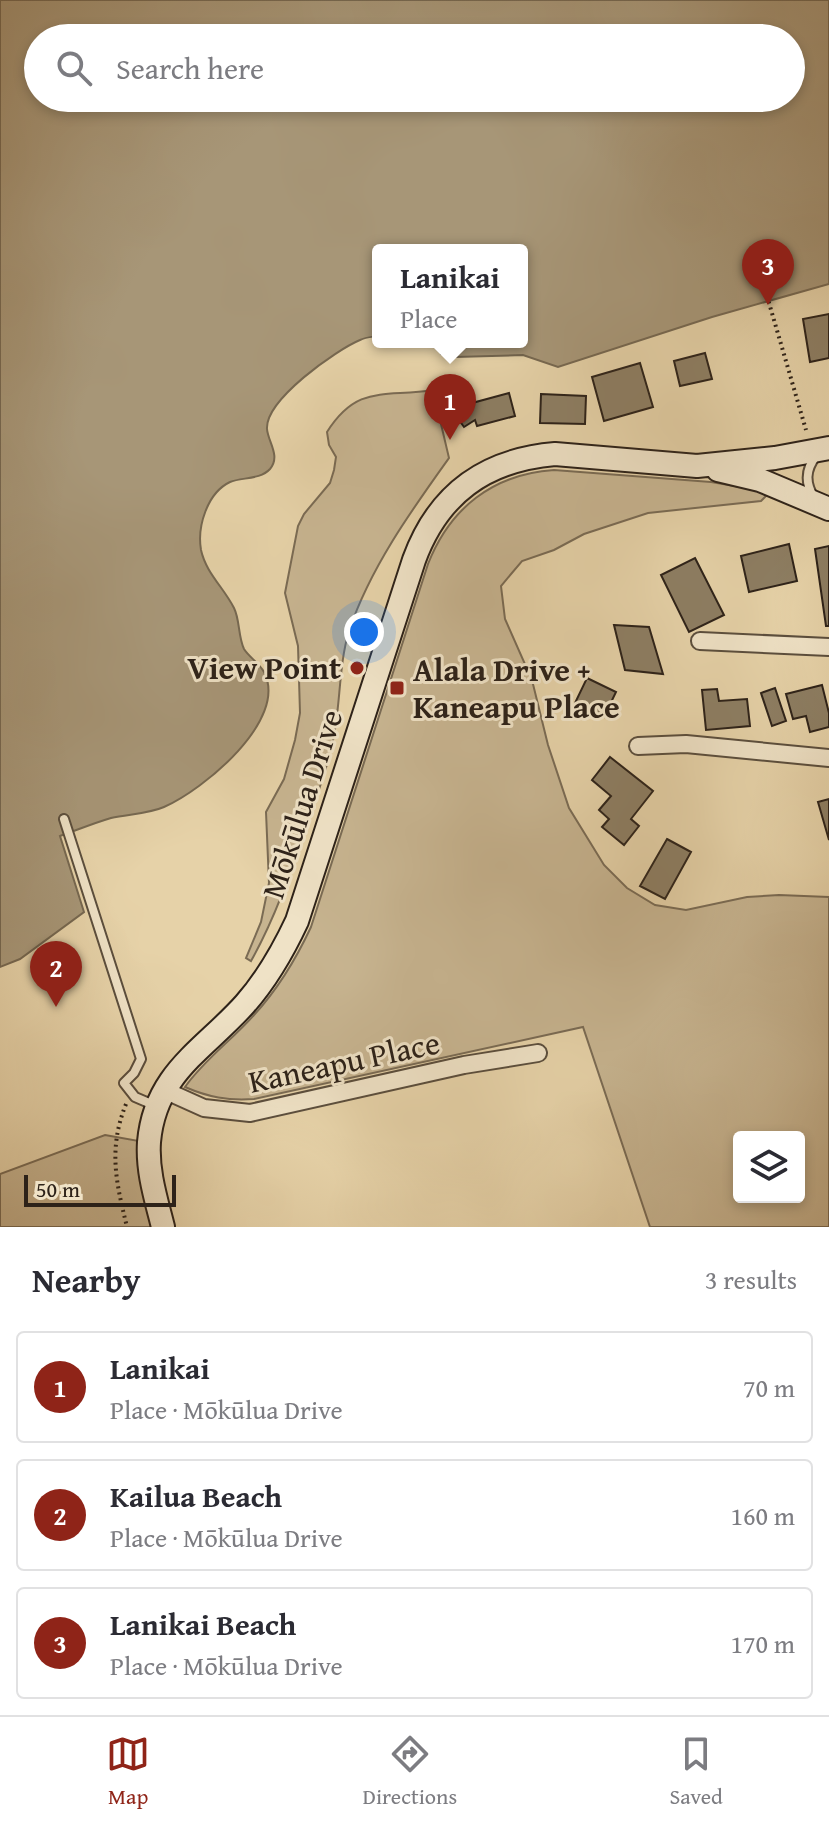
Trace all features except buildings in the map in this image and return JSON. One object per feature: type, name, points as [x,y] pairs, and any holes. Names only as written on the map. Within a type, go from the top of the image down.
[{"type":"street","name":"Mōkūlua Drive","points":[[161,1098],[185,1061],[258,988],[297,921],[414,560],[429,526],[452,497],[499,465],[536,456],[555,454],[697,466],[822,449]]},
{"type":"street","points":[[697,466],[760,480],[825,507]]},
{"type":"street","points":[[700,641],[829,647]]},
{"type":"street","points":[[638,746],[686,744],[829,758]]},
{"type":"street","name":"Kaneapu Place","points":[[161,1098],[204,1108],[250,1113],[464,1065],[538,1053]]},
{"type":"street","points":[[161,1098],[152,1125],[149,1163],[163,1227]]},
{"type":"lane","points":[[822,449],[807,472],[809,490],[825,507]]},
{"type":"lane","points":[[64,819],[141,1059],[124,1083],[131,1094],[161,1098]]},
{"type":"path","points":[[767,296],[822,449]]},
{"type":"path","points":[[127,1227],[114,1160],[120,1118],[131,1094]]},
{"type":"shaded area","points":[[0,0],[829,0],[829,284],[712,317],[558,367],[523,355],[455,357],[441,354],[440,348],[528,348],[528,244],[372,244],[372,337],[362,339],[335,354],[289,391],[269,417],[267,429],[274,459],[270,469],[261,475],[235,480],[222,487],[210,502],[202,521],[200,541],[203,558],[234,608],[244,649],[264,672],[268,691],[264,711],[254,731],[238,751],[181,798],[158,809],[111,818],[60,836],[84,912],[20,959],[0,967]]},
{"type":"shaded area","points":[[433,390],[449,458],[393,541],[358,608],[345,645],[335,731],[325,772],[284,890],[251,961],[246,958],[261,922],[269,883],[266,812],[284,779],[300,713],[298,646],[285,593],[298,526],[330,483],[334,470],[336,457],[329,445],[327,432],[339,416],[362,399]]},
{"type":"shaded area","points":[[554,470],[711,482],[770,492],[761,501],[648,513],[584,534],[554,550],[522,561],[501,586],[505,619],[532,680],[548,745],[569,808],[604,865],[627,888],[655,905],[686,910],[747,897],[829,897],[829,1227],[650,1227],[583,1027],[254,1099],[218,1098],[185,1087],[271,995],[293,962],[311,927],[437,544],[461,511],[493,487],[512,478]]},
{"type":"shaded area","points":[[105,1135],[139,1141],[153,1227],[0,1227],[0,1174]]},
{"type":"place","name":"Lanikai Beach","points":[[768,305]]},
{"type":"place","name":"Lanikai","points":[[450,440]]},
{"type":"place","name":"View Point","points":[[357,668]]},
{"type":"place","name":"Alala Drive + Kaneapu Place","points":[[397,688]]},
{"type":"place","name":"Kailua Beach","points":[[56,1007]]}]
